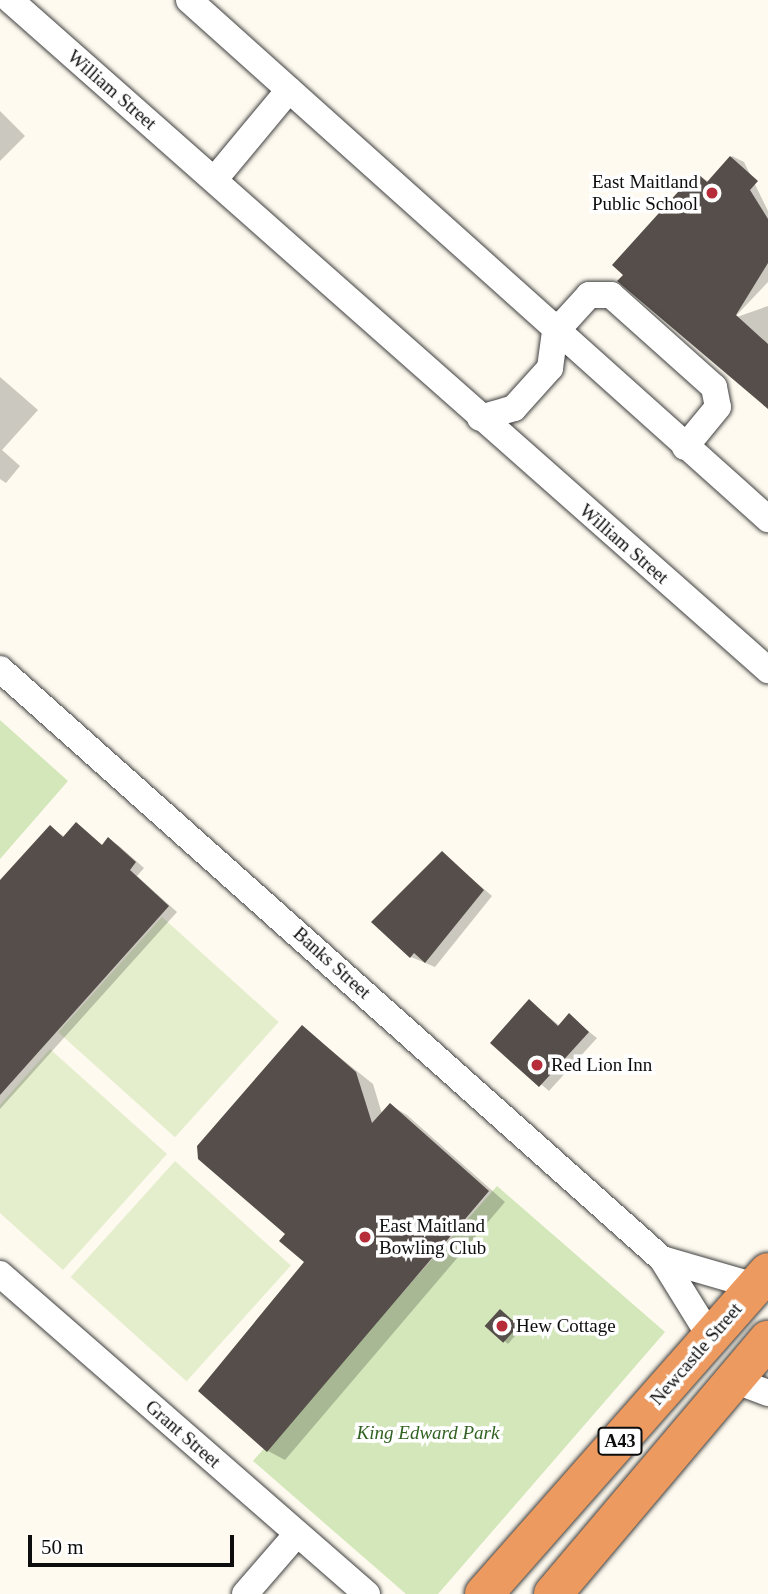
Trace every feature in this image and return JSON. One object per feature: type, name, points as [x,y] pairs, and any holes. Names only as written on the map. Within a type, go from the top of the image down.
[{"type":"highway","name":"Newcastle Street","points":[[484,1594],[762,1279]]},
{"type":"highway","points":[[710,1338],[768,1339]]},
{"type":"highway","name":"A43","points":[[553,1594],[751,1386],[768,1339]]},
{"type":"street","name":"William Street","points":[[10,0],[768,670]]},
{"type":"street","points":[[189,0],[558,326],[685,447],[768,519]]},
{"type":"street","points":[[215,179],[289,90]]},
{"type":"street","points":[[480,418],[514,408],[550,368],[558,326],[589,295],[611,295],[714,387],[718,407],[685,447]]},
{"type":"street","name":"Banks Street","points":[[0,669],[662,1259],[710,1338]]},
{"type":"street","name":"Banks Street","points":[[662,1259],[762,1279]]},
{"type":"street","name":"Grant Street","points":[[0,1274],[367,1594]]},
{"type":"street","points":[[246,1594],[297,1534]]},
{"type":"green space","points":[[0,720],[68,781],[0,859]]},
{"type":"green space","points":[[162,917],[279,1022],[175,1137],[58,1032]]},
{"type":"green space","points":[[50,1049],[167,1154],[63,1270],[0,1213],[0,1105]]},
{"type":"green space","points":[[175,1161],[291,1265],[187,1381],[71,1277]]},
{"type":"green space","name":"King Edward Park","points":[[497,1186],[665,1332],[438,1594],[406,1594],[253,1461]]},
{"type":"building","points":[[730,156],[758,181],[750,190],[768,219],[768,263],[736,315],[768,344],[768,409],[617,281],[623,275],[612,265],[696,172],[707,182]]},
{"type":"building","points":[[76,822],[102,845],[108,837],[136,862],[130,870],[169,906],[0,1095],[0,880],[50,825],[63,837]]},
{"type":"building","points":[[442,851],[484,890],[425,963],[414,953],[410,958],[371,922]]},
{"type":"building","name":"Red Lion Inn","points":[[529,999],[558,1026],[569,1013],[589,1032],[539,1087],[490,1043]]},
{"type":"building","name":"East Maitland Bowling Club","points":[[302,1025],[356,1072],[372,1123],[390,1103],[489,1191],[267,1452],[198,1391],[304,1262],[279,1241],[285,1234],[198,1159],[197,1146]]},
{"type":"building","name":"Hew Cottage","points":[[500,1309],[519,1326],[503,1343],[485,1326]]},
{"type":"place","name":"East Maitland Public School","points":[[712,193]]},
{"type":"place","name":"Red Lion Inn","points":[[537,1065]]},
{"type":"place","name":"East Maitland Bowling Club","points":[[365,1237]]},
{"type":"place","name":"Hew Cottage","points":[[502,1326]]}]
